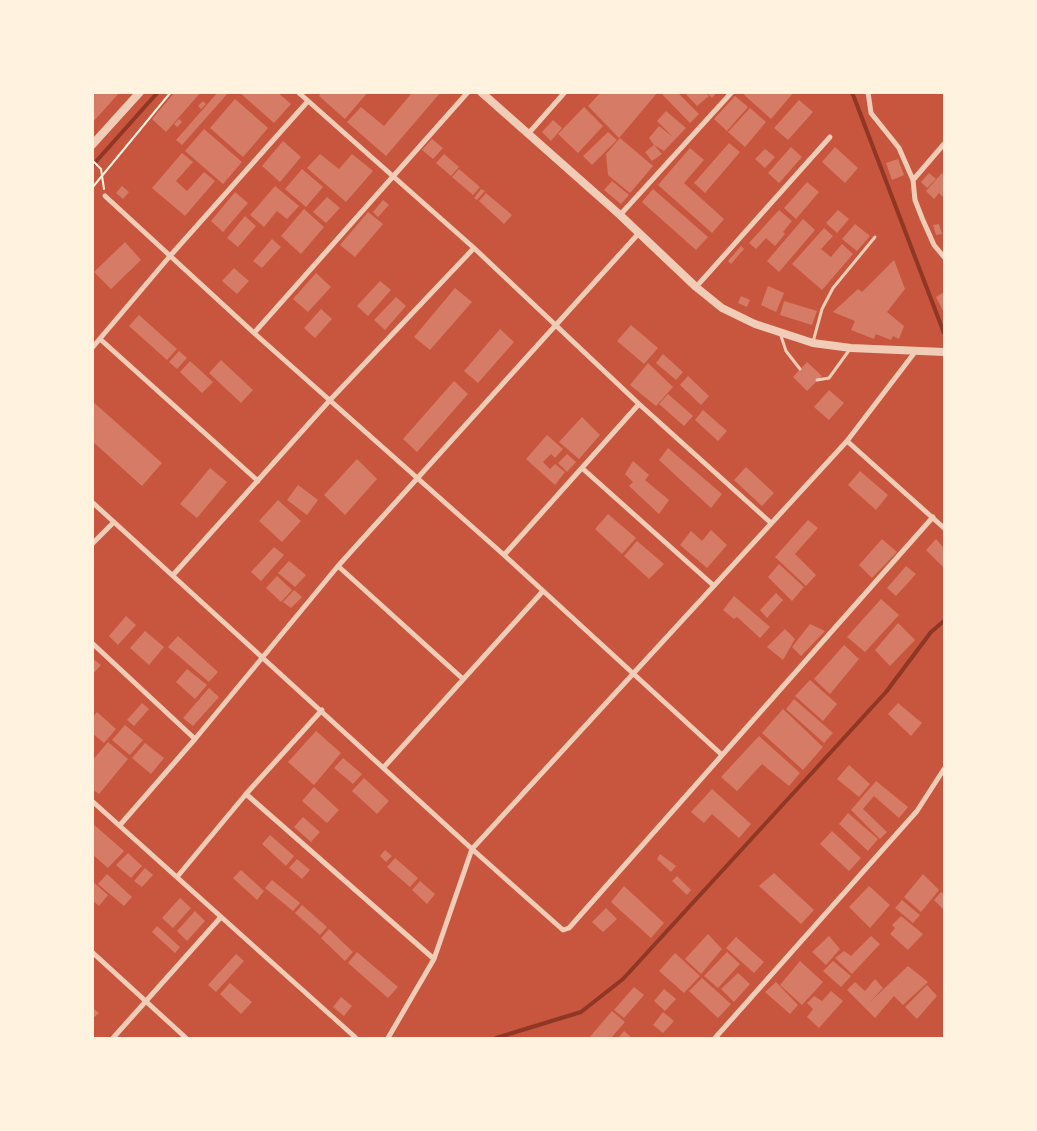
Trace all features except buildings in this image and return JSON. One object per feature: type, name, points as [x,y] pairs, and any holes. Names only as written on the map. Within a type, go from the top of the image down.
[{"type":"street","points":[[92,145],[140,92]]},
{"type":"street","points":[[298,92],[474,248],[639,404],[771,523]]},
{"type":"street","points":[[254,333],[468,92]]},
{"type":"street","points":[[481,92],[620,216],[696,287],[722,308],[754,324],[813,343],[851,348],[943,352]]},
{"type":"street","points":[[528,134],[565,92]]},
{"type":"street","points":[[620,216],[732,92]]},
{"type":"street","points":[[868,92],[871,113],[899,148],[913,180],[915,200],[922,218],[934,245],[944,257]]},
{"type":"street","points":[[92,348],[170,256],[308,101]]},
{"type":"street","points":[[696,287],[830,138]]},
{"type":"street","points":[[913,180],[944,144]]},
{"type":"street","points":[[104,196],[254,333],[504,555],[722,755]]},
{"type":"street","points":[[120,825],[195,739],[338,566],[416,477],[638,233]]},
{"type":"street","points":[[173,575],[330,400],[474,248]]},
{"type":"street","points":[[100,339],[258,481]]},
{"type":"street","points":[[388,1038],[434,959],[472,849],[635,674],[713,585],[847,441],[915,352]]},
{"type":"street","points":[[504,555],[639,404]]},
{"type":"street","points":[[847,441],[944,528]]},
{"type":"street","points":[[582,468],[713,585]]},
{"type":"street","points":[[92,502],[563,930],[568,928],[932,517]]},
{"type":"street","points":[[92,544],[114,522]]},
{"type":"street","points":[[338,566],[463,679]]},
{"type":"street","points":[[384,767],[543,591]]},
{"type":"street","points":[[92,643],[195,739]]},
{"type":"street","points":[[178,877],[246,794],[322,710]]},
{"type":"street","points":[[715,1038],[917,811],[944,769]]},
{"type":"street","points":[[246,794],[434,959]]},
{"type":"street","points":[[92,802],[120,825],[356,1038]]},
{"type":"street","points":[[113,1038],[222,917]]},
{"type":"street","points":[[92,952],[186,1038]]},
{"type":"lane","points":[[813,343],[822,309],[833,288],[876,237]]},
{"type":"lane","points":[[780,333],[786,351],[800,369]]},
{"type":"lane","points":[[817,380],[829,378],[851,348]]},
{"type":"path","points":[[92,188],[171,92]]},
{"type":"path","points":[[92,160],[101,169],[104,196]]},
{"type":"waterway","points":[[92,166],[158,92]]},
{"type":"waterway","points":[[852,92],[944,333]]},
{"type":"waterway","points":[[496,1038],[581,1012],[623,979],[886,692],[931,632],[944,621]]}]
